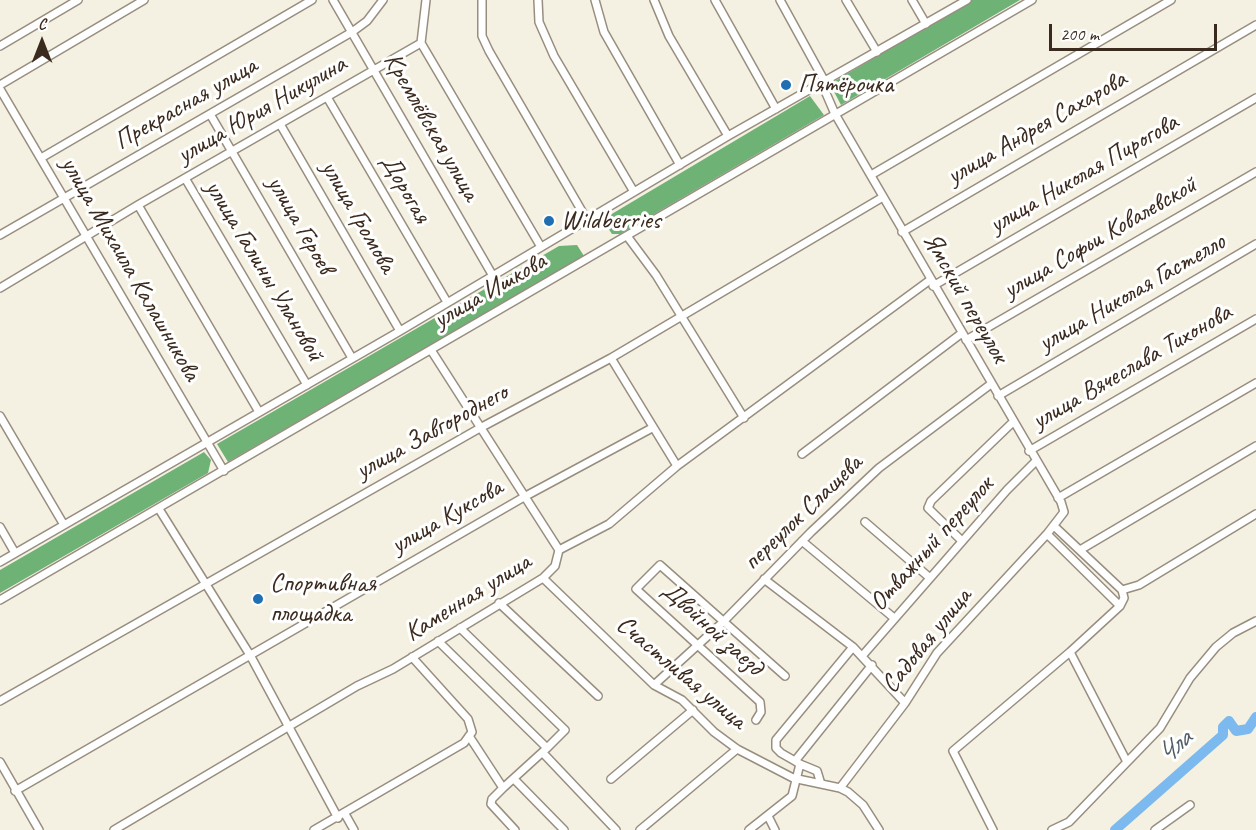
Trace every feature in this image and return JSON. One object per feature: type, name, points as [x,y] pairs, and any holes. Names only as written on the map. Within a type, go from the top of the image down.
[{"type":"street","points":[[0,46],[78,0]]},
{"type":"street","points":[[0,87],[144,0]]},
{"type":"street","points":[[41,158],[312,0]]},
{"type":"street","name":"Кремлёвская улица","points":[[333,0],[493,276]]},
{"type":"street","name":"Прекрасная улица","points":[[0,235],[352,32],[367,21],[383,0]]},
{"type":"street","points":[[426,0],[421,43],[541,248]]},
{"type":"street","points":[[482,0],[482,36],[489,51],[587,220]]},
{"type":"street","points":[[538,0],[539,22],[554,56],[634,192]]},
{"type":"street","points":[[595,0],[604,32],[680,165]]},
{"type":"street","points":[[654,0],[669,36],[728,136]]},
{"type":"street","points":[[715,0],[776,109]]},
{"type":"street","name":"Ямский переулок","points":[[780,0],[824,83],[835,114],[1059,500]]},
{"type":"street","points":[[846,0],[877,52]]},
{"type":"street","points":[[912,0],[926,24]]},
{"type":"street","name":"улица Ишкова","points":[[0,562],[400,331],[728,136],[967,0]]},
{"type":"street","name":"улица Ишкова","points":[[0,600],[1032,0]]},
{"type":"street","points":[[871,175],[1171,0]]},
{"type":"street","name":"улица Андрея Сахарова","points":[[902,232],[1256,25]]},
{"type":"street","name":"улица Юрия Никулина","points":[[0,288],[138,205],[421,43]]},
{"type":"street","name":"улица Михаила Калашникова","points":[[0,87],[225,471]]},
{"type":"street","name":"Дорогая","points":[[327,97],[447,302]]},
{"type":"street","name":"улица Николая Пирогова","points":[[932,283],[1256,98]]},
{"type":"street","name":"улица Героев","points":[[210,114],[352,358]]},
{"type":"street","name":"улица Громова","points":[[280,124],[400,331]]},
{"type":"street","name":"улица Софьи Ковалевской","points":[[966,340],[1256,171]]},
{"type":"street","name":"улица Галины Улановой","points":[[185,178],[307,385]]},
{"type":"street","name":"улица Завгороднего","points":[[0,701],[480,428],[683,317],[883,197]]},
{"type":"street","points":[[138,205],[259,412]]},
{"type":"street","points":[[627,236],[657,275],[744,418]]},
{"type":"street","name":"улица Николая Гастелло","points":[[998,396],[1256,244]]},
{"type":"street","name":"Каменная улица","points":[[114,830],[543,578],[555,566],[559,550],[609,524],[677,466],[932,283]]},
{"type":"street","name":"улица Вячеслава Тихонова","points":[[1029,451],[1256,319]]},
{"type":"street","name":"переулок Слащева","points":[[802,454],[962,333]]},
{"type":"street","points":[[431,350],[559,550]]},
{"type":"street","points":[[611,358],[677,466]]},
{"type":"street","points":[[1059,500],[1256,383]]},
{"type":"street","name":"переулок Слащева","points":[[654,685],[722,623],[802,541],[879,468],[991,384]]},
{"type":"street","points":[[0,416],[64,525]]},
{"type":"street","points":[[962,541],[928,508],[931,501],[1013,422]]},
{"type":"street","name":"улица Куксова","points":[[15,790],[524,497],[652,428]]},
{"type":"street","points":[[1080,550],[1256,446]]},
{"type":"street","name":"Отважный переулок","points":[[863,655],[962,541],[1035,462]]},
{"type":"street","name":"Садовая улица","points":[[840,788],[905,703],[938,653],[1054,526],[1064,512],[1059,500]]},
{"type":"street","points":[[159,509],[250,655],[288,728],[342,816],[354,830]]},
{"type":"street","points":[[1122,590],[1139,585],[1256,514]]},
{"type":"street","points":[[865,522],[930,578]]},
{"type":"street","points":[[0,526],[15,553]]},
{"type":"street","points":[[993,830],[952,751],[1070,652],[1120,606],[1124,598],[1122,590],[1054,526]]},
{"type":"street","points":[[1047,534],[1120,606]]},
{"type":"street","points":[[802,541],[894,618]]},
{"type":"street","name":"Двойной заезд","points":[[756,720],[762,707],[760,702],[636,589],[660,565],[722,623],[785,676]]},
{"type":"street","name":"Счастливая улица","points":[[543,578],[654,685],[682,700],[714,732],[737,749],[797,780],[840,788]]},
{"type":"street","points":[[764,579],[863,655],[905,703]]},
{"type":"street","points":[[500,603],[598,696]]},
{"type":"street","points":[[1052,830],[1069,822],[1160,728],[1190,678],[1216,647],[1233,633],[1256,621]]},
{"type":"street","points":[[459,628],[565,730],[492,799],[491,804],[514,830]]},
{"type":"street","points":[[438,641],[545,751],[616,830]]},
{"type":"street","points":[[821,784],[817,771],[776,748],[776,740],[853,647]]},
{"type":"street","points":[[1070,652],[1127,762]]},
{"type":"street","points":[[314,830],[342,816],[464,743],[472,732],[468,719],[412,657]]},
{"type":"street","points":[[749,830],[792,796],[797,780],[798,762],[872,665]]},
{"type":"street","points":[[611,779],[693,710]]},
{"type":"street","points":[[469,736],[503,788]]},
{"type":"street","points":[[640,830],[737,749]]},
{"type":"street","points":[[0,762],[39,830]]},
{"type":"street","points":[[514,778],[564,830]]},
{"type":"street","points":[[840,788],[863,805],[879,830]]},
{"type":"street","points":[[1155,830],[1190,805]]},
{"type":"street","points":[[768,816],[775,830]]},
{"type":"green space","points":[[972,0],[1020,0],[841,105],[830,84]]},
{"type":"green space","points":[[810,96],[824,115],[620,234],[612,234],[604,222],[605,218]]},
{"type":"green space","points":[[577,245],[584,256],[228,462],[217,444],[559,246]]},
{"type":"green space","points":[[204,452],[211,460],[208,473],[0,593],[0,570]]},
{"type":"waterway","name":"Чла","points":[[1115,830],[1223,735],[1223,727],[1229,721],[1236,731],[1248,729],[1256,717]]},
{"type":"place","name":"Пятёрочка","points":[[786,85]]},
{"type":"place","name":"Wildberries","points":[[549,221]]},
{"type":"place","name":"Спортивная площадка","points":[[258,599]]}]
